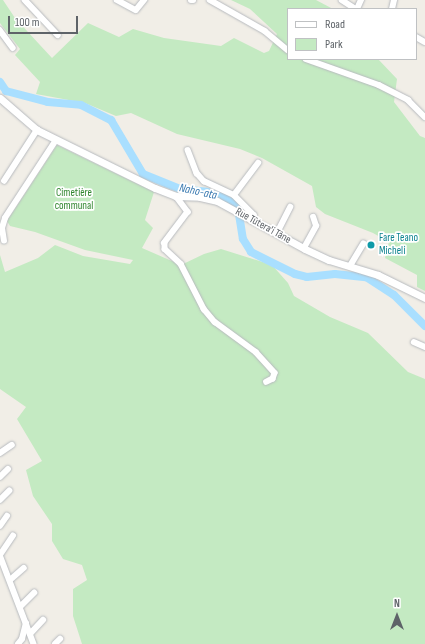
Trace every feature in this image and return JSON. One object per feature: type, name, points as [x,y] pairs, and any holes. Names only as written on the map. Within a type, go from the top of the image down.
[{"type":"street","points":[[24,0],[58,35]]},
{"type":"street","points":[[117,0],[134,10],[138,10],[144,0]]},
{"type":"street","points":[[210,0],[261,29],[287,49]]},
{"type":"street","points":[[342,0],[355,8]]},
{"type":"street","points":[[0,30],[13,48]]},
{"type":"street","points":[[309,60],[379,85],[408,100],[425,117]]},
{"type":"street","name":"Rue Tūtera'i Tāne","points":[[0,98],[37,130],[56,140],[176,196],[200,197],[229,207],[304,248],[378,275],[425,298]]},
{"type":"street","points":[[4,181],[37,130]]},
{"type":"street","points":[[4,241],[4,220],[56,140]]},
{"type":"street","points":[[188,150],[195,171],[204,181],[234,195],[254,215],[253,220]]},
{"type":"street","points":[[234,195],[258,163]]},
{"type":"street","points":[[176,196],[188,212],[165,243],[165,249],[181,264],[204,309],[215,322],[256,352],[275,373],[273,379],[267,382]]},
{"type":"street","points":[[277,234],[290,207]]},
{"type":"street","points":[[304,248],[316,226],[313,217]]},
{"type":"street","points":[[350,266],[363,244]]},
{"type":"street","points":[[414,342],[425,347]]},
{"type":"street","points":[[0,453],[12,445]]},
{"type":"street","points":[[0,477],[8,469]]},
{"type":"street","points":[[0,500],[9,491]]},
{"type":"street","points":[[0,526],[7,516]]},
{"type":"street","points":[[13,536],[0,555],[34,644]]},
{"type":"street","points":[[10,580],[24,568]]},
{"type":"street","points":[[20,607],[34,593]]},
{"type":"street","points":[[30,634],[43,620]]},
{"type":"street","points":[[18,644],[22,639],[26,623]]},
{"type":"street","points":[[55,644],[60,639]]},
{"type":"green space","points":[[0,0],[3,0],[15,18],[52,58],[88,23],[119,37],[133,29],[164,38],[221,46],[234,38],[264,53],[269,51],[277,34],[250,9],[231,0],[316,0],[331,8],[287,8],[287,60],[379,60],[397,79],[394,102],[420,136],[425,138],[425,291],[417,287],[417,275],[385,258],[389,242],[373,233],[325,214],[316,207],[312,186],[262,158],[240,149],[177,134],[131,113],[116,116],[85,103],[36,94],[40,82],[15,55],[20,49],[0,23]]},
{"type":"green space","name":"Cimetière communal","points":[[57,145],[154,192],[145,220],[153,228],[142,248],[181,265],[204,254],[221,249],[272,265],[288,283],[294,296],[330,317],[368,333],[408,372],[425,379],[425,644],[82,644],[73,616],[73,589],[87,580],[82,565],[63,559],[52,541],[52,524],[33,496],[26,470],[42,461],[17,419],[26,407],[0,389],[0,255],[5,272],[38,258],[55,245],[83,256],[130,264],[133,260],[85,250],[35,232],[10,226],[7,221]]},
{"type":"waterway","name":"Naho-ata","points":[[0,82],[6,91],[48,102],[81,105],[111,120],[143,174],[180,189],[207,192],[231,200],[238,208],[243,239],[251,252],[295,274],[307,277],[335,274],[366,277],[394,295],[425,326]]},
{"type":"place","name":"Fare Teano Micheli","points":[[371,245]]}]
